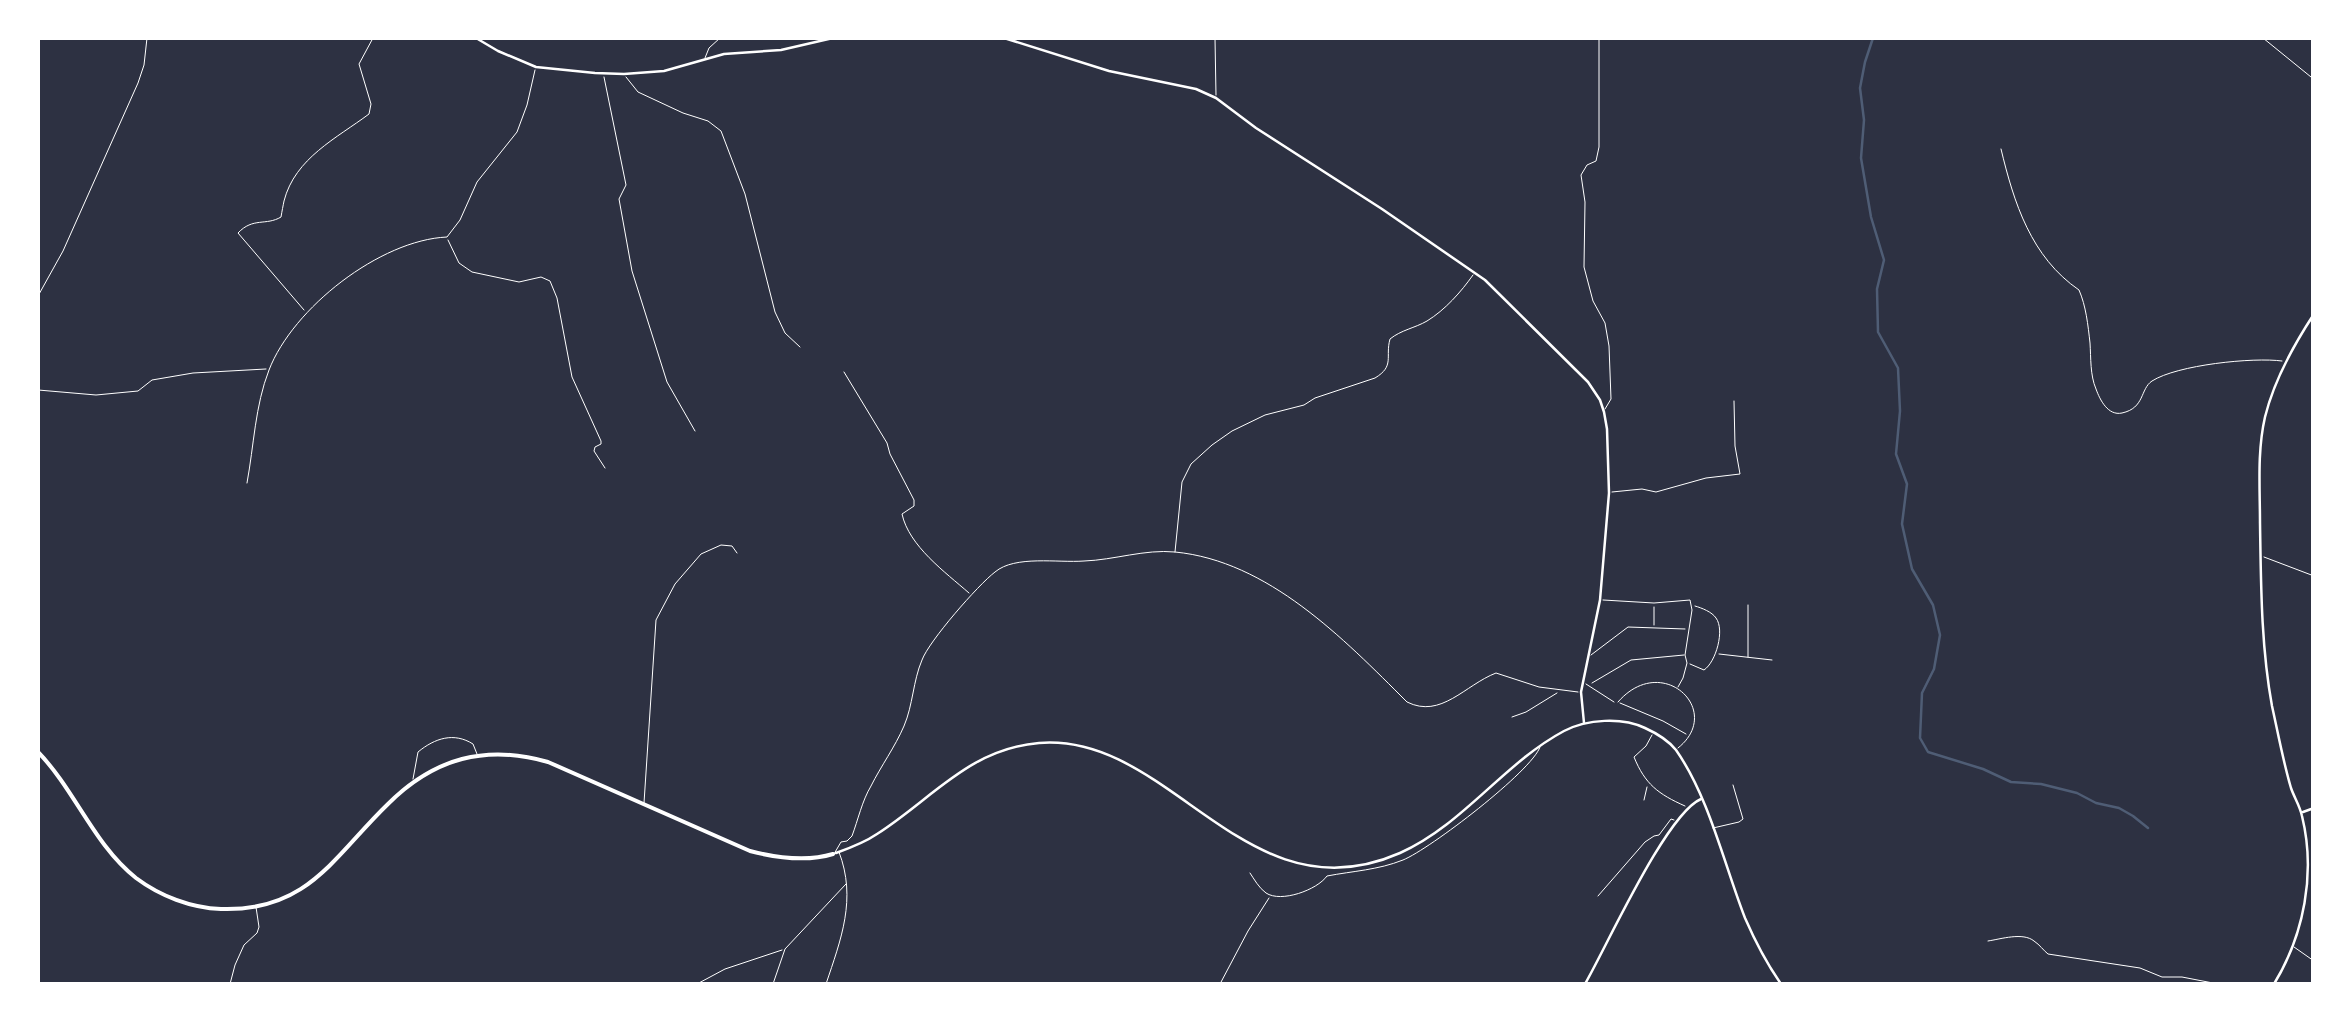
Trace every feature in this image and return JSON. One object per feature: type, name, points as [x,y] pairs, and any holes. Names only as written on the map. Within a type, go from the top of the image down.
[{"type":"main road","points":[[476,38],[536,67],[604,74],[664,71],[724,54],[781,50],[833,38]]},
{"type":"main road","points":[[1004,38],[1110,71],[1196,89],[1216,98],[1474,272],[1588,382],[1604,412],[1609,493],[1600,600],[1581,692],[1585,725]]},
{"type":"main road","points":[[2313,78],[2314,91]]},
{"type":"main road","points":[[2274,984],[2294,947],[2308,876],[2302,812],[2292,791],[2272,704],[2262,623],[2260,455],[2270,399],[2285,362],[2314,314]]},
{"type":"main road","points":[[38,752],[66,785],[112,854],[137,878],[166,896],[194,906],[224,909],[256,907],[318,878],[414,782],[477,754],[519,755],[548,762],[750,852],[817,858],[876,834],[985,757],[1044,743],[1085,747],[1123,762],[1251,845],[1281,857],[1327,866],[1370,863],[1402,852],[1446,824],[1563,732],[1585,725],[1621,722],[1654,732],[1676,750],[1701,799],[1747,923],[1782,984]]},
{"type":"main road","points":[[1586,984],[1677,820],[1701,799]]},
{"type":"main road","points":[[2302,812],[2314,808]]},
{"type":"street","points":[[38,296],[63,252],[138,82],[148,38]]},
{"type":"street","points":[[306,312],[238,233],[257,221],[281,217],[292,180],[304,164],[369,114],[371,104],[359,64],[373,38]]},
{"type":"street","points":[[705,59],[709,48],[720,38]]},
{"type":"street","points":[[1215,38],[1216,98]]},
{"type":"street","points":[[1599,38],[1599,148],[1596,161],[1587,165],[1581,175],[1585,202],[1584,267],[1605,323],[1609,346],[1611,398],[1604,412]]},
{"type":"street","points":[[2263,38],[2313,78]]},
{"type":"street","points":[[248,483],[256,418],[269,369],[290,334],[306,312],[350,275],[432,238],[447,237],[460,220],[477,182],[516,132],[536,67]]},
{"type":"street","points":[[604,74],[626,185],[619,199],[628,253],[668,382],[695,431]]},
{"type":"street","points":[[624,74],[638,92],[708,120],[721,132],[744,194],[776,312],[785,333],[800,347]]},
{"type":"street","points":[[2001,148],[2013,196],[2030,235],[2054,268],[2080,290],[2094,385],[2111,412],[2124,412],[2141,400],[2146,386],[2162,376],[2246,359],[2285,362]]},
{"type":"street","points":[[447,237],[459,263],[472,272],[519,282],[541,276],[550,280],[572,377],[601,441],[594,450],[605,468]]},
{"type":"street","points":[[1175,552],[1186,471],[1212,444],[1265,415],[1304,405],[1383,373],[1389,362],[1390,339],[1428,320],[1453,299],[1474,272]]},
{"type":"street","points":[[38,390],[96,395],[138,391],[152,380],[193,373],[269,369]]},
{"type":"street","points":[[844,372],[888,443],[914,500],[914,506],[903,512],[902,518],[931,559],[972,595]]},
{"type":"street","points":[[1609,493],[1642,489],[1656,492],[1706,478],[1740,474],[1734,401]]},
{"type":"street","points":[[644,804],[656,620],[675,584],[701,554],[724,544],[737,552]]},
{"type":"street","points":[[826,984],[846,920],[848,883],[836,853],[841,842],[852,836],[868,789],[906,722],[923,656],[972,595],[994,572],[1011,562],[1096,561],[1175,552],[1226,562],[1264,580],[1340,639],[1416,706],[1434,708],[1496,673],[1559,691],[1581,692]]},
{"type":"street","points":[[2261,556],[2314,576]]},
{"type":"street","points":[[1600,600],[1654,604],[1690,600],[1687,663],[1678,687]]},
{"type":"street","points":[[1654,604],[1654,627]]},
{"type":"street","points":[[1687,663],[1704,670],[1714,662],[1718,637],[1718,619],[1714,614],[1692,605]]},
{"type":"street","points":[[1748,606],[1748,658]]},
{"type":"street","points":[[1588,657],[1628,627],[1689,629]]},
{"type":"street","points":[[1716,654],[1772,660]]},
{"type":"street","points":[[1590,684],[1634,659],[1685,655]]},
{"type":"street","points":[[1583,683],[1606,698],[1640,710],[1690,736]]},
{"type":"street","points":[[1618,702],[1646,683],[1671,683],[1678,687],[1693,709],[1694,726],[1676,750]]},
{"type":"street","points":[[1512,717],[1559,691]]},
{"type":"street","points":[[1640,710],[1642,726]]},
{"type":"street","points":[[1654,732],[1634,757],[1648,784],[1688,808]]},
{"type":"street","points":[[414,782],[418,752],[434,741],[453,736],[464,738],[474,744],[477,754]]},
{"type":"street","points":[[1327,876],[1374,870],[1406,859],[1438,841],[1532,762],[1540,747]]},
{"type":"street","points":[[1644,800],[1648,784]]},
{"type":"street","points":[[1712,828],[1743,818],[1733,786]]},
{"type":"street","points":[[1598,896],[1645,842],[1660,835],[1671,819],[1677,820]]},
{"type":"street","points":[[1250,873],[1271,895],[1286,895],[1321,884],[1327,876],[1327,866]]},
{"type":"street","points":[[773,984],[785,950],[848,883]]},
{"type":"street","points":[[1220,984],[1271,895]]},
{"type":"street","points":[[230,984],[244,945],[257,933],[256,907]]},
{"type":"street","points":[[1988,942],[2030,938],[2048,954],[2140,968],[2162,978],[2182,977],[2218,984]]},
{"type":"street","points":[[2294,947],[2314,962]]},
{"type":"street","points":[[697,984],[725,969],[785,950]]},
{"type":"waterway","points":[[1873,38],[1860,88],[1864,120],[1861,158],[1871,217],[1884,260],[1877,289],[1878,332],[1898,368],[1896,454],[1907,484],[1902,524],[1912,569],[1933,605],[1940,635],[1934,669],[1922,693],[1920,738],[1928,752],[2011,782],[2077,793],[2096,803],[2119,808],[2148,828]]}]
